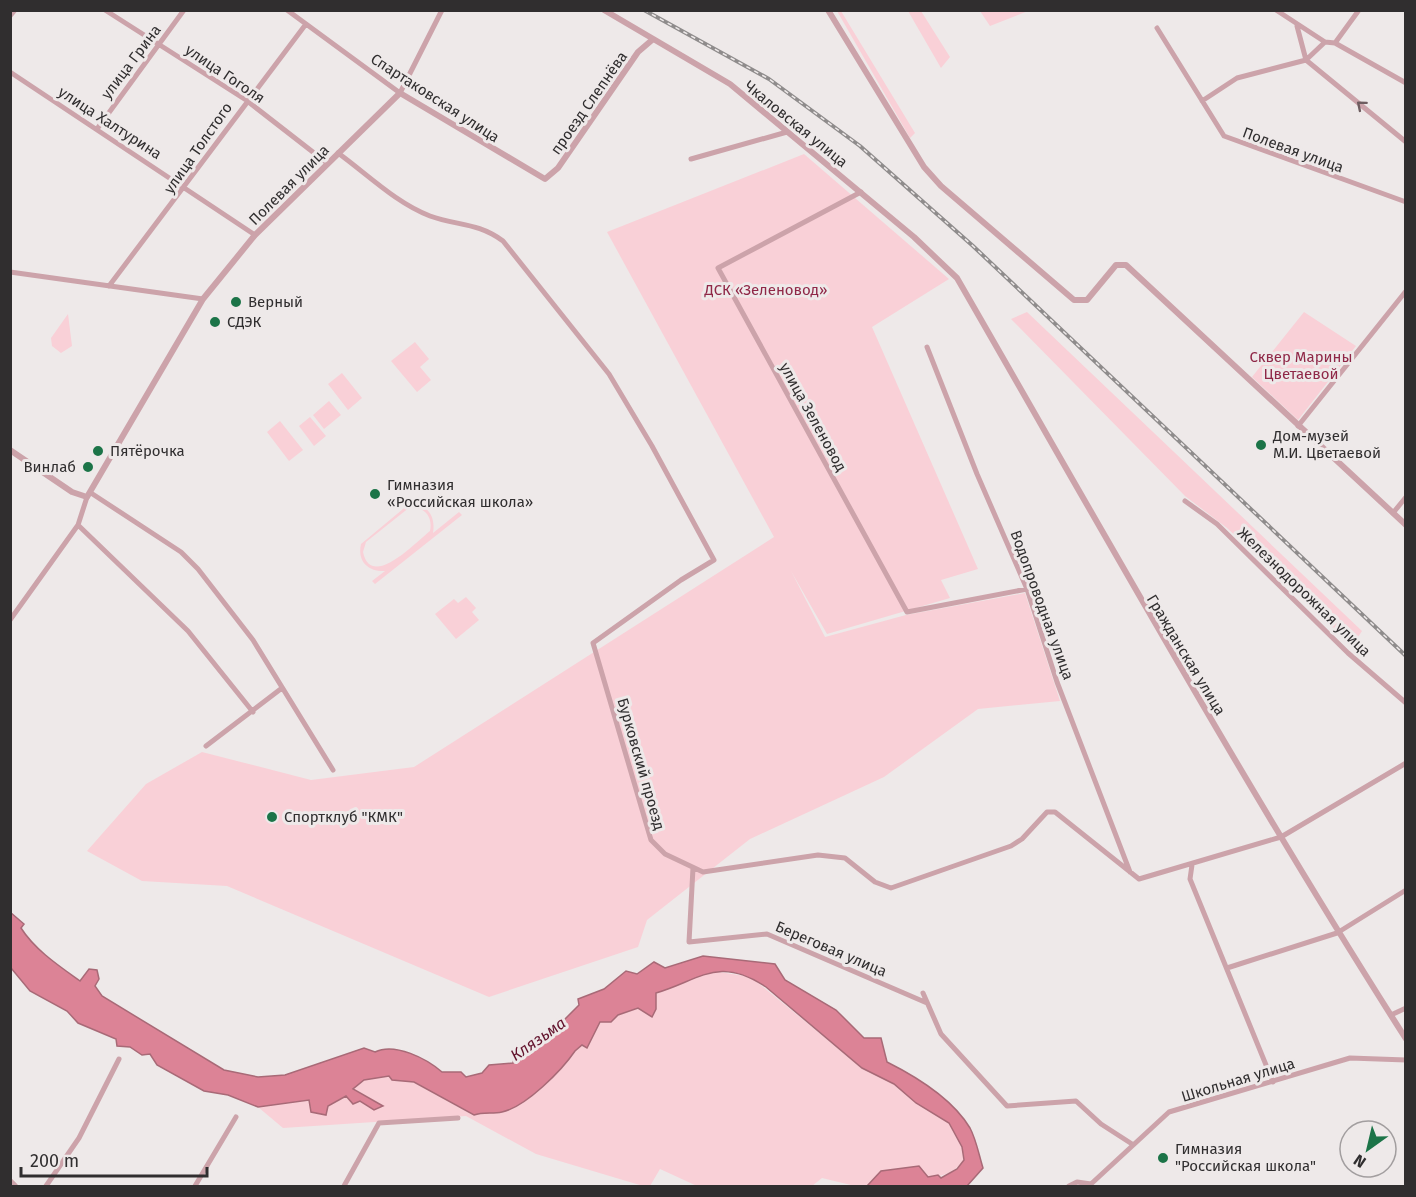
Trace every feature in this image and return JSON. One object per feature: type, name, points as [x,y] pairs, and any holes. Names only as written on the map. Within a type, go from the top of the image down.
[{"type":"street","points":[[10,16],[15,10]]},
{"type":"street","name":"улица Гоголя","points":[[105,10],[246,100],[327,163]]},
{"type":"street","name":"улица Грина","points":[[97,129],[184,10]]},
{"type":"street","name":"Спартаковская улица","points":[[286,10],[400,93],[545,179]]},
{"type":"street","points":[[400,93],[442,10]]},
{"type":"street","name":"Чкаловская улица","points":[[604,10],[730,84],[861,192],[957,278]]},
{"type":"street","points":[[828,10],[924,166],[940,186],[1074,300],[1087,300],[1116,266],[1125,265],[1406,525]]},
{"type":"street","points":[[1276,10],[1297,26],[1325,42],[1335,44],[1406,83]]},
{"type":"street","points":[[1335,44],[1359,10]]},
{"type":"street","name":"улица Толстого","points":[[109,286],[186,187],[246,100],[306,24]]},
{"type":"street","points":[[1297,26],[1306,60],[1406,142]]},
{"type":"street","name":"Полевая улица","points":[[1157,28],[1224,136],[1406,202]]},
{"type":"street","name":"проезд Слепнёва","points":[[545,179],[558,168],[638,52],[652,40]]},
{"type":"street","points":[[1202,101],[1238,78],[1306,60],[1325,42]]},
{"type":"street","name":"улица Халтурина","points":[[10,72],[255,235]]},
{"type":"street","name":"Полевая улица","points":[[89,495],[203,299],[255,235],[400,93]]},
{"type":"street","points":[[691,159],[787,132]]},
{"type":"street","name":"Бурковский проезд","points":[[338,153],[413,208],[431,216],[487,230],[503,241],[609,374],[652,446],[714,560],[681,580],[593,643],[651,840],[665,854],[703,872],[818,855],[845,858],[875,882],[891,888],[1011,846],[1022,839],[1047,812],[1055,812],[1131,873]]},
{"type":"street","name":"улица Зеленовод","points":[[861,192],[718,268],[907,612],[1027,589]]},
{"type":"street","points":[[10,272],[203,299]]},
{"type":"street","name":"Гражданская улица","points":[[957,278],[1159,633],[1337,933],[1406,1039]]},
{"type":"street","points":[[1298,426],[1406,291]]},
{"type":"street","name":"Водопроводная улица","points":[[927,347],[977,474],[1027,589],[1057,682],[1131,873]]},
{"type":"street","points":[[10,450],[72,492],[89,495],[189,560],[236,615],[333,770]]},
{"type":"street","points":[[10,620],[78,525],[89,495]]},
{"type":"street","points":[[1393,513],[1406,497]]},
{"type":"street","name":"Железнодорожная улица","points":[[1185,501],[1217,524],[1348,653],[1406,704]]},
{"type":"street","points":[[78,525],[188,631],[253,711]]},
{"type":"street","points":[[206,746],[282,688]]},
{"type":"street","points":[[1131,873],[1139,879],[1281,837],[1406,764]]},
{"type":"street","points":[[1191,865],[1190,879],[1273,1082]]},
{"type":"street","name":"Береговая улица","points":[[693,868],[689,942],[767,934],[927,1003]]},
{"type":"street","points":[[1227,968],[1337,933],[1406,890]]},
{"type":"street","points":[[923,993],[941,1034],[1007,1106],[1076,1101],[1101,1124],[1132,1144]]},
{"type":"street","points":[[1390,1015],[1406,1008]]},
{"type":"street","name":"Школьная улица","points":[[1069,1186],[1077,1182],[1091,1184],[1100,1179],[1132,1144],[1168,1112],[1350,1058],[1406,1060]]},
{"type":"street","points":[[46,1186],[79,1138],[119,1059]]},
{"type":"street","points":[[195,1186],[236,1117]]},
{"type":"street","points":[[344,1186],[379,1123],[458,1119]]},
{"type":"street","points":[[10,1181],[15,1186]]},
{"type":"green space","points":[[837,11],[841,11],[915,133],[910,138]]},
{"type":"green space","points":[[908,11],[921,11],[950,57],[941,68]]},
{"type":"green space","points":[[980,11],[1028,11],[990,26]]},
{"type":"green space","name":"ДСК «Зеленовод»","points":[[804,154],[949,279],[872,327],[978,569],[941,580],[950,598],[827,634],[791,571],[825,637],[906,615],[1025,593],[1060,701],[978,709],[884,777],[750,839],[647,920],[638,947],[489,997],[227,886],[142,881],[87,851],[146,784],[202,752],[311,780],[414,767],[774,537],[607,232]]},
{"type":"green space","points":[[1027,312],[1362,631],[1352,646],[1227,528],[1185,496],[1011,319]]},
{"type":"green space","name":"Сквер Марины Цветаевой","points":[[1304,312],[1356,346],[1298,420],[1252,377]]},
{"type":"green space","points":[[68,314],[72,346],[61,353],[52,346],[51,338]]},
{"type":"green space","points":[[415,342],[429,359],[420,367],[431,380],[417,392],[391,361]]},
{"type":"green space","points":[[342,373],[362,398],[348,410],[328,384]]},
{"type":"green space","points":[[329,401],[341,415],[324,429],[313,415]]},
{"type":"green space","points":[[310,417],[326,436],[314,446],[299,426]]},
{"type":"green space","points":[[280,421],[303,450],[289,461],[267,432]]},
{"type":"green space","points":[[409,504],[421,506],[429,512],[433,521],[433,533],[459,512],[462,515],[375,584],[372,581],[385,571],[374,570],[365,564],[361,556],[361,544]],"holes":[[[410,507],[424,511],[429,517],[430,531],[394,560],[375,566],[368,562],[363,552],[366,542]]]},
{"type":"green space","points":[[466,597],[476,608],[472,612],[479,620],[456,639],[435,614],[454,599],[458,603]]},
{"type":"green space","points":[[713,971],[751,977],[862,1068],[894,1084],[916,1103],[949,1123],[962,1147],[964,1160],[947,1174],[937,1176],[915,1176],[882,1171],[867,1186],[855,1186],[822,1178],[812,1186],[697,1186],[660,1169],[650,1186],[643,1186],[536,1154],[466,1116],[283,1128],[258,1107],[309,1100],[311,1112],[326,1114],[328,1106],[347,1096],[374,1110],[382,1106],[352,1089],[364,1080],[390,1076],[392,1080],[414,1082],[473,1115],[489,1111],[502,1112],[582,1045],[587,1048],[600,1022],[638,1008],[656,1009],[655,993]]},
{"type":"shaded area","points":[[10,912],[24,924],[21,928],[40,950],[80,981],[89,969],[97,970],[99,979],[95,986],[102,996],[224,1070],[258,1077],[285,1075],[364,1048],[375,1052],[392,1049],[410,1053],[442,1072],[461,1072],[466,1077],[482,1073],[489,1065],[513,1063],[515,1055],[525,1054],[529,1046],[536,1048],[579,1005],[578,999],[604,989],[626,971],[637,974],[654,962],[665,968],[703,956],[775,964],[785,980],[836,1010],[864,1038],[881,1038],[887,1062],[922,1082],[954,1107],[972,1132],[983,1168],[967,1186],[867,1186],[881,1171],[919,1166],[928,1177],[938,1175],[941,1178],[957,1169],[964,1160],[962,1147],[949,1123],[916,1103],[894,1084],[862,1068],[766,987],[750,978],[722,971],[698,977],[656,993],[656,1009],[652,1017],[638,1008],[618,1015],[611,1022],[600,1022],[587,1048],[582,1045],[575,1051],[532,1096],[511,1109],[499,1113],[474,1115],[414,1082],[392,1080],[389,1076],[364,1080],[353,1089],[383,1106],[374,1110],[360,1101],[353,1104],[346,1096],[328,1106],[326,1115],[311,1112],[309,1100],[258,1107],[228,1095],[204,1091],[157,1065],[150,1054],[142,1055],[130,1047],[117,1046],[116,1039],[78,1023],[67,1011],[30,991],[11,968]]},
{"type":"railway","points":[[644,10],[769,79],[860,146],[973,246],[1406,656]]},
{"type":"place","name":"Верный","points":[[236,302]]},
{"type":"place","name":"СДЭК","points":[[215,322]]},
{"type":"place","name":"Дом-музей М.И. Цветаевой","points":[[1261,445]]},
{"type":"place","name":"Пятёрочка","points":[[98,451]]},
{"type":"place","name":"Винлаб","points":[[88,467]]},
{"type":"place","name":"Гимназия «Российская школа»","points":[[375,494]]},
{"type":"place","name":"Спортклуб \"КМК\"","points":[[272,817]]},
{"type":"place","name":"Гимназия \"Российская школа\"","points":[[1163,1158]]},
{"type":"water label","name":"Клязьма","points":[[538,1039]]}]
